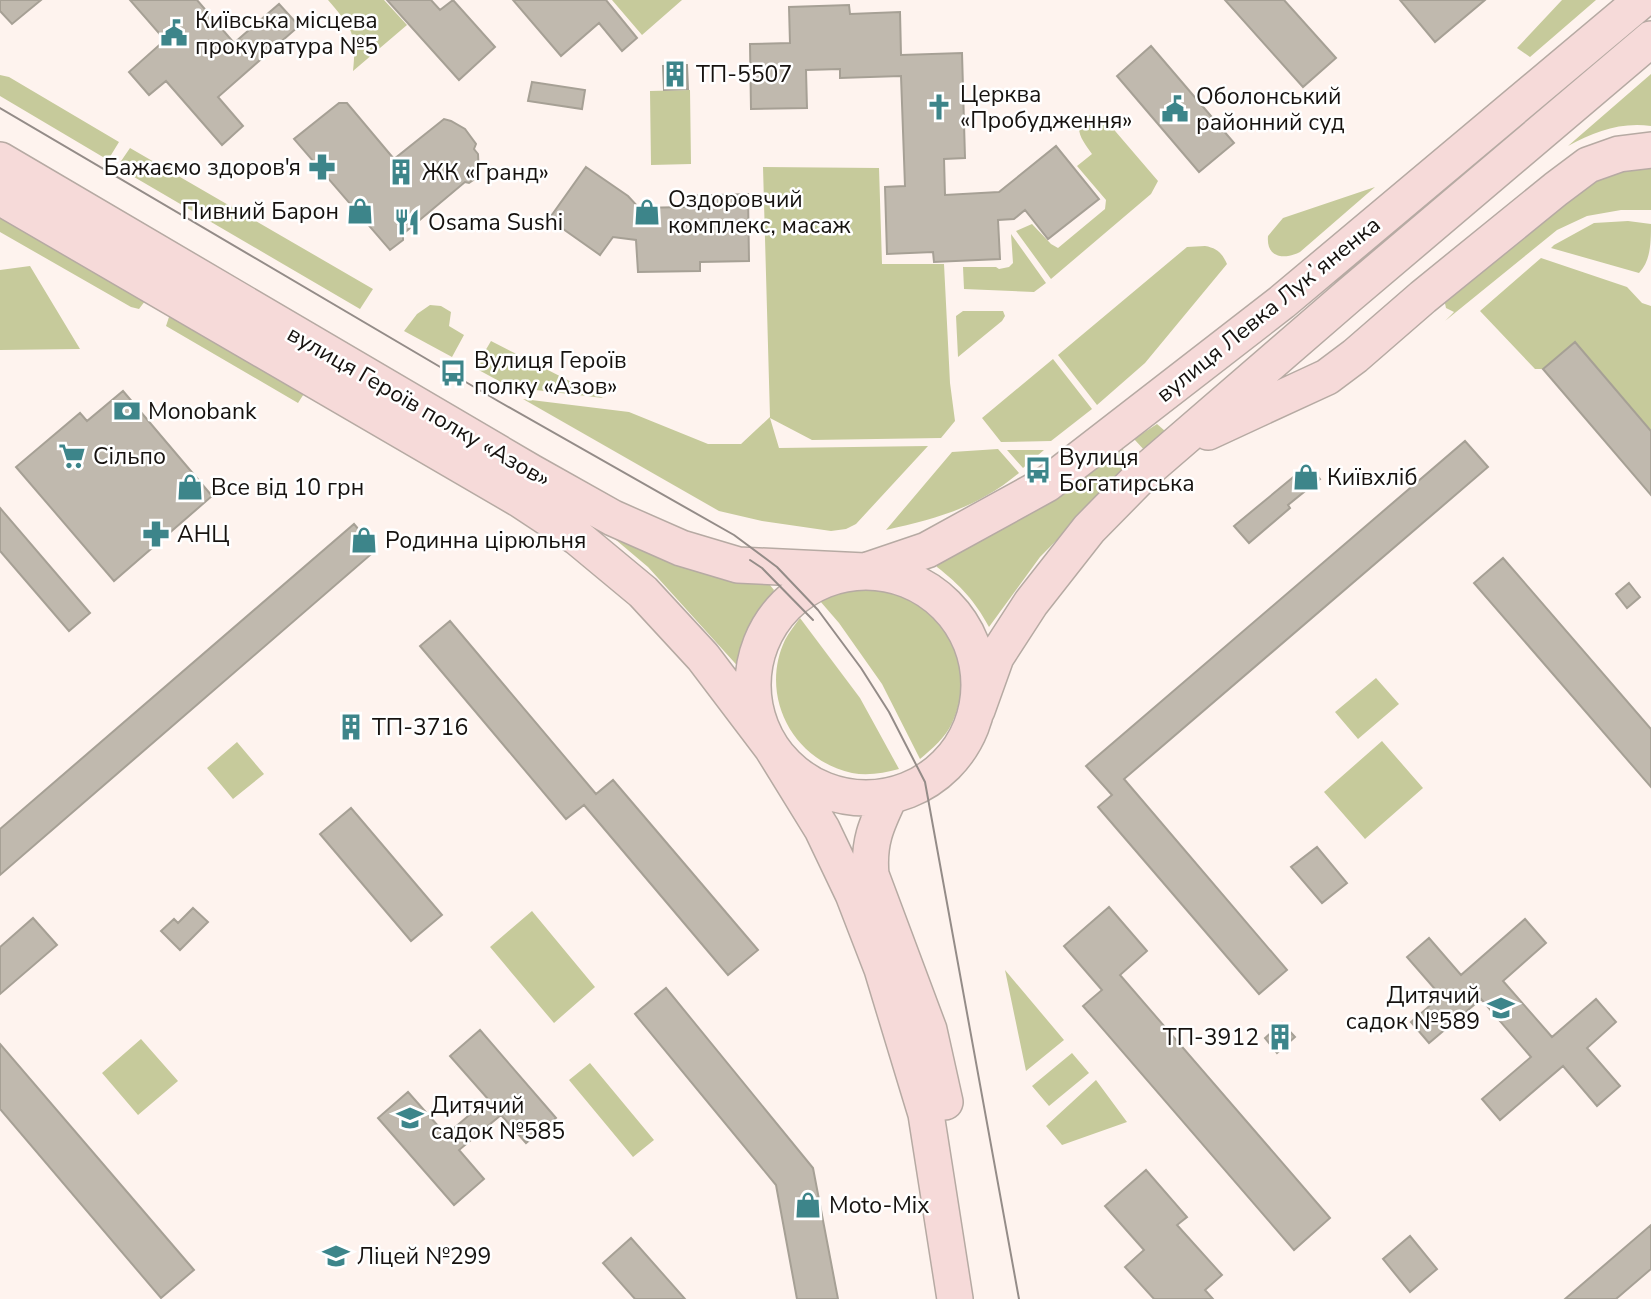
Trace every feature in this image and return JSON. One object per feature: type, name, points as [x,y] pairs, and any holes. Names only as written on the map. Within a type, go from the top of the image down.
[{"type":"main road","name":"вулиця Левка Лукʼяненка","points":[[865,571],[928,550],[1047,484],[1282,302],[1642,0]]},
{"type":"main road","name":"вулиця Левка Лукʼяненка","points":[[977,710],[996,657],[1031,603],[1089,529],[1172,448],[1651,38]]},
{"type":"main road","points":[[1172,448],[1327,377],[1588,165],[1619,153],[1651,150]]},
{"type":"main road","name":"вулиця Героїв полку «Азов»","points":[[0,160],[613,518],[681,548],[738,565],[865,571]]},
{"type":"main road","name":"вулиця Героїв полку «Азов»","points":[[0,197],[168,297],[384,419],[519,499],[578,538],[643,592],[703,657],[772,748]]},
{"type":"main road","points":[[772,748],[794,773],[823,790],[856,798],[890,796],[925,782],[948,763],[966,739],[977,710],[980,676],[972,643],[955,613],[930,590],[899,576],[865,571],[831,577],[801,592],[771,623],[757,653],[753,686],[758,718],[772,748],[822,829],[853,894],[882,969],[926,1114],[956,1299]]},
{"type":"main road","points":[[890,796],[874,829],[869,854],[871,875],[929,1030],[946,1106],[980,1299]]},
{"type":"green space","points":[[328,0],[384,0],[407,25],[353,71],[354,48],[351,32]]},
{"type":"green space","points":[[612,0],[682,0],[642,35]]},
{"type":"green space","points":[[1562,0],[1596,0],[1530,57],[1517,48]]},
{"type":"green space","points":[[1651,74],[1651,126],[1628,125],[1608,129],[1568,146]]},
{"type":"green space","points":[[0,75],[9,77],[119,142],[108,160],[0,96]]},
{"type":"green space","points":[[690,90],[691,164],[651,165],[650,91]]},
{"type":"green space","points":[[1093,114],[1104,118],[1158,181],[1151,194],[1051,279],[1016,231],[1032,224],[1058,248],[1105,209],[1106,200],[1077,166],[1092,154],[1081,137],[1079,124],[1081,119]]},
{"type":"green space","points":[[130,148],[373,289],[360,309],[117,167]]},
{"type":"green space","points":[[1651,163],[1651,210],[1621,210],[1587,216],[1557,230],[1445,321],[1454,312],[1446,308],[1444,299],[1592,174]]},
{"type":"green space","points":[[763,167],[879,168],[882,264],[944,264],[950,383],[955,421],[941,438],[812,440],[770,418],[779,448],[928,446],[856,524],[846,529],[831,531],[762,521],[719,511],[523,399],[629,412],[708,444],[741,444],[770,417]]},
{"type":"green space","points":[[1375,187],[1300,252],[1282,256],[1270,249],[1268,236],[1283,218]]},
{"type":"green space","points":[[0,211],[148,297],[139,309],[131,307],[0,232]]},
{"type":"green space","points":[[1628,221],[1651,224],[1648,257],[1639,273],[1551,248],[1594,223]]},
{"type":"green space","points":[[1011,234],[1046,283],[1034,292],[964,289],[963,267],[999,269],[1009,267],[1013,263]]},
{"type":"green space","points":[[1205,246],[1219,252],[1227,264],[1145,363],[1097,405],[1058,355],[1187,247]]},
{"type":"green space","points":[[1541,258],[1627,287],[1642,303],[1651,306],[1651,431],[1575,343],[1543,369],[1535,369],[1480,311]]},
{"type":"green space","points":[[30,266],[80,349],[0,350],[0,270]]},
{"type":"green space","points":[[430,305],[441,306],[451,312],[449,326],[464,335],[452,357],[404,331],[417,314]]},
{"type":"green space","points":[[963,311],[1003,311],[1005,316],[958,357],[956,316]]},
{"type":"green space","points":[[170,314],[307,389],[298,403],[166,326]]},
{"type":"green space","points":[[491,341],[603,398],[510,387],[475,368]]},
{"type":"green space","points":[[1053,359],[1092,409],[1051,441],[1001,442],[982,418]]},
{"type":"green space","points":[[1157,424],[1165,431],[1147,453],[1134,439]]},
{"type":"green space","points":[[1122,448],[1133,463],[1040,557],[989,627],[972,601],[937,567],[937,563],[1090,472]]},
{"type":"green space","points":[[998,449],[1019,473],[1003,485],[956,510],[886,530],[952,452]]},
{"type":"green space","points":[[1007,450],[1044,450],[1023,468]]},
{"type":"green space","points":[[577,507],[765,579],[774,590],[747,641],[743,672],[648,567]]},
{"type":"green space","points":[[869,587],[896,591],[931,612],[954,644],[960,663],[962,683],[952,723],[934,747],[920,759],[882,684],[820,601],[843,591]]},
{"type":"green space","points":[[800,618],[860,698],[899,769],[864,774],[831,766],[798,740],[786,722],[779,703],[776,682],[778,661],[785,640]]},
{"type":"green space","points":[[1376,678],[1399,704],[1358,739],[1335,712]]},
{"type":"green space","points":[[1382,741],[1423,788],[1365,839],[1324,792]]},
{"type":"green space","points":[[237,742],[264,774],[233,799],[207,768]]},
{"type":"green space","points":[[532,911],[595,987],[554,1023],[490,947]]},
{"type":"green space","points":[[1005,970],[1064,1040],[1026,1071]]},
{"type":"green space","points":[[141,1039],[178,1081],[138,1115],[102,1073]]},
{"type":"green space","points":[[1072,1053],[1089,1073],[1049,1106],[1032,1086]]},
{"type":"green space","points":[[590,1063],[654,1140],[633,1157],[569,1080]]},
{"type":"green space","points":[[1096,1080],[1127,1122],[1062,1145],[1046,1126]]},
{"type":"building","points":[[0,0],[41,0],[12,24],[0,11]]},
{"type":"building","points":[[130,0],[197,0],[234,43],[279,4],[299,26],[218,97],[243,126],[222,145],[166,81],[149,95],[129,72],[165,40]]},
{"type":"building","points":[[387,0],[431,0],[440,10],[453,0],[495,47],[459,80]]},
{"type":"building","points":[[513,0],[606,0],[637,38],[622,51],[599,23],[561,56]]},
{"type":"building","points":[[1225,0],[1284,0],[1336,58],[1303,87]]},
{"type":"building","points":[[1400,0],[1485,0],[1435,42]]},
{"type":"building","points":[[849,5],[850,14],[900,12],[901,55],[962,53],[965,158],[944,159],[945,195],[999,192],[1056,146],[1099,199],[1048,239],[1025,210],[1014,219],[998,220],[1000,259],[934,262],[933,252],[887,254],[885,187],[905,186],[901,76],[840,78],[840,69],[806,70],[807,108],[751,109],[750,44],[790,43],[789,7]]},
{"type":"building","name":"Оболонський районний суд","points":[[1151,46],[1234,143],[1199,172],[1117,76]]},
{"type":"building","name":"ТП-5507","points":[[687,65],[688,89],[664,90],[663,66]]},
{"type":"building","points":[[532,82],[585,90],[582,109],[528,101]]},
{"type":"building","name":"ЖК «Гранд»","points":[[339,103],[347,103],[394,159],[444,119],[451,121],[465,129],[476,144],[474,149],[478,154],[479,176],[469,183],[465,182],[403,234],[403,240],[390,250],[294,139]]},
{"type":"building","points":[[586,167],[628,196],[639,208],[685,207],[685,196],[748,194],[749,261],[700,262],[700,271],[638,272],[636,240],[613,237],[600,255],[549,219]]},
{"type":"building","points":[[1575,342],[1651,431],[1651,495],[1543,369]]},
{"type":"building","points":[[123,391],[212,496],[114,581],[16,467],[80,413],[87,421]]},
{"type":"building","points":[[1465,441],[1488,467],[1124,779],[1287,970],[1259,994],[1098,807],[1112,795],[1086,766]]},
{"type":"building","points":[[1308,465],[1320,479],[1288,505],[1290,508],[1249,543],[1234,526]]},
{"type":"building","points":[[0,508],[90,613],[69,631],[0,551]]},
{"type":"building","points":[[354,524],[376,550],[0,875],[0,829]]},
{"type":"building","points":[[1503,558],[1651,729],[1651,787],[1474,583]]},
{"type":"building","points":[[1629,583],[1640,597],[1627,608],[1616,594]]},
{"type":"building","points":[[450,621],[596,794],[613,780],[758,950],[728,975],[584,805],[566,819],[420,646]]},
{"type":"building","points":[[351,808],[442,915],[411,941],[320,834]]},
{"type":"building","points":[[1317,847],[1347,883],[1322,903],[1291,867]]},
{"type":"building","points":[[1109,907],[1147,951],[1120,975],[1330,1218],[1294,1250],[1083,1006],[1102,990],[1064,946]]},
{"type":"building","points":[[193,908],[208,922],[180,950],[161,931],[174,919],[178,923]]},
{"type":"building","points":[[33,918],[57,945],[0,994],[0,947]]},
{"type":"building","points":[[1525,919],[1546,943],[1503,981],[1552,1037],[1596,999],[1616,1022],[1587,1048],[1620,1086],[1597,1106],[1563,1066],[1500,1120],[1482,1099],[1531,1057],[1481,999],[1429,1043],[1411,1022],[1441,996],[1407,957],[1429,938],[1461,975]]},
{"type":"building","points":[[666,988],[813,1168],[838,1299],[797,1299],[776,1185],[635,1014]]},
{"type":"building","name":"ТП-3912","points":[[1282,1023],[1295,1037],[1277,1053],[1265,1038]]},
{"type":"building","points":[[480,1030],[556,1118],[526,1143],[501,1115],[459,1150],[484,1179],[454,1205],[378,1118],[408,1092],[446,1135],[488,1099],[450,1056]]},
{"type":"building","points":[[0,1044],[194,1270],[161,1298],[0,1109]]},
{"type":"building","points":[[1146,1170],[1187,1217],[1177,1225],[1222,1275],[1205,1290],[1213,1299],[1154,1299],[1125,1267],[1144,1250],[1105,1206]]},
{"type":"building","points":[[1651,1225],[1651,1269],[1616,1299],[1565,1299]]},
{"type":"building","points":[[1410,1236],[1437,1269],[1410,1292],[1383,1259]]},
{"type":"building","points":[[631,1238],[685,1299],[635,1299],[603,1263]]},
{"type":"tram line","points":[[0,108],[498,401],[734,535],[777,567],[818,610],[861,668],[889,712],[925,782],[1019,1299]]},
{"type":"tram line","points":[[750,560],[762,568],[813,620]]},
{"type":"place","name":"Київська місцева прокуратура №5","points":[[174,33]]},
{"type":"place","name":"ТП-5507","points":[[675,74]]},
{"type":"place","name":"Церква «Пробудження»","points":[[939,107]]},
{"type":"place","name":"Оболонський районний суд","points":[[1175,109]]},
{"type":"place","name":"Бажаємо здоров'я","points":[[322,167]]},
{"type":"place","name":"ЖК «Гранд»","points":[[401,172]]},
{"type":"place","name":"Пивний Барон","points":[[360,211]]},
{"type":"place","name":"Оздоровчий комплекс, масаж","points":[[647,212]]},
{"type":"place","name":"Osama Sushi","points":[[407,222]]},
{"type":"place","name":"Вулиця Героїв полку «Азов»","points":[[453,373]]},
{"type":"place","name":"Monobank","points":[[127,411]]},
{"type":"place","name":"Сільпо","points":[[72,456]]},
{"type":"place","name":"Вулиця Богатирська","points":[[1038,470]]},
{"type":"place","name":"Київхліб","points":[[1306,477]]},
{"type":"place","name":"Все від 10 грн","points":[[190,487]]},
{"type":"place","name":"АНЦ","points":[[156,534]]},
{"type":"place","name":"Родинна цірюльня","points":[[364,540]]},
{"type":"place","name":"ТП-3716","points":[[351,727]]},
{"type":"place","name":"Дитячий садок №589","points":[[1501,1008]]},
{"type":"place","name":"ТП-3912","points":[[1280,1037]]},
{"type":"place","name":"Дитячий садок №585","points":[[410,1118]]},
{"type":"place","name":"Moto-Mix","points":[[808,1205]]},
{"type":"place","name":"Ліцей №299","points":[[336,1256]]}]
